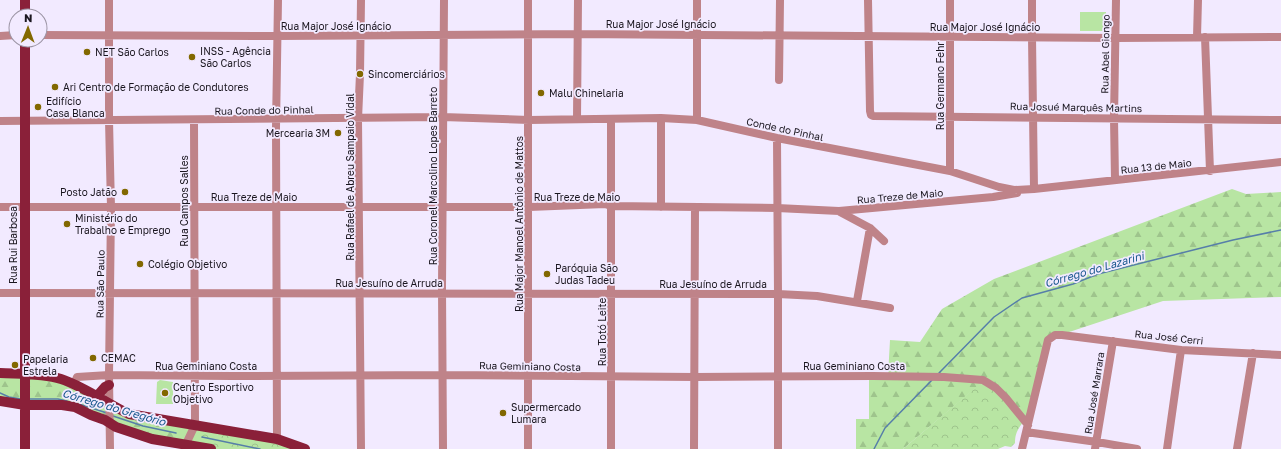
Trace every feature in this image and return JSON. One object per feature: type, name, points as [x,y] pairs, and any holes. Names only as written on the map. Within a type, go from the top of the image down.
[{"type":"main road","name":"Rua Rui Barbosa","points":[[25,48],[25,449]]},
{"type":"main road","points":[[0,373],[47,376],[61,379],[76,384],[96,395],[110,407],[129,414],[277,439],[305,449]]},
{"type":"main road","points":[[96,395],[98,395],[106,387],[109,380]]},
{"type":"main road","points":[[0,401],[25,401],[75,407],[91,415],[152,439],[186,447],[211,449]]},
{"type":"street","name":"Rua São Paulo","points":[[109,0],[111,208],[109,380],[110,449]]},
{"type":"street","points":[[277,439],[276,120],[278,0]]},
{"type":"street","name":"Rua Rafael de Abreu Sampaio Vidal","points":[[361,0],[358,119],[361,449]]},
{"type":"street","name":"Rua Coronel Marcolino Lopes Barreto","points":[[443,449],[442,294],[444,0]]},
{"type":"street","name":"Rua Major Manoel Antônio de Mattos","points":[[528,0],[528,449]]},
{"type":"street","points":[[577,118],[578,0]]},
{"type":"street","points":[[697,0],[697,120]]},
{"type":"street","points":[[779,80],[780,0]]},
{"type":"street","points":[[868,0],[868,36]]},
{"type":"street","name":"Rua Germano Fehr","points":[[950,0],[950,171]]},
{"type":"street","points":[[1032,0],[1034,189]]},
{"type":"street","name":"Rua Abel Giongo","points":[[1115,180],[1114,118],[1116,0]]},
{"type":"street","points":[[1198,0],[1208,118],[1210,171]]},
{"type":"street","name":"Rua Major José Ignácio","points":[[48,35],[277,36],[697,34],[1116,38],[1281,37]]},
{"type":"street","name":"Rua Josué Marquês Martins","points":[[868,36],[870,112],[873,116],[1208,118],[1281,120]]},
{"type":"street","name":"Rua Conde do Pinhal","points":[[0,121],[276,120],[443,117],[529,120]]},
{"type":"street","name":"Conde do Pinhal","points":[[529,120],[577,118],[661,118],[697,120],[777,138],[950,171],[1006,189],[1034,189]]},
{"type":"street","points":[[661,118],[661,207]]},
{"type":"street","name":"Rua Totó Leite","points":[[611,119],[611,449]]},
{"type":"street","name":"Rua Campos Salles","points":[[194,120],[195,425]]},
{"type":"street","points":[[777,138],[778,449]]},
{"type":"street","name":"Rua 13 de Maio","points":[[1034,189],[1210,171],[1281,162]]},
{"type":"street","name":"Rua Treze de Maio","points":[[0,208],[529,207],[605,204],[611,206],[777,208],[839,211],[993,197],[1034,189]]},
{"type":"street","points":[[694,449],[695,208]]},
{"type":"street","points":[[839,211],[870,228],[884,241]]},
{"type":"street","points":[[857,301],[870,228]]},
{"type":"street","name":"Rua Jesuíno de Arruda","points":[[0,293],[778,294],[818,296],[857,301],[890,308]]},
{"type":"street","name":"Rua José Cerri","points":[[1027,429],[1048,340],[1055,335],[1062,334],[1181,350],[1281,355]]},
{"type":"street","name":"Rua José Marrara","points":[[1096,445],[1113,341]]},
{"type":"street","points":[[1167,449],[1181,350]]},
{"type":"street","points":[[1237,449],[1253,353]]},
{"type":"street","name":"Rua Geminiano Costa","points":[[76,384],[75,382],[77,377],[109,380],[195,376],[443,375],[611,377],[944,377],[983,380],[996,388],[1006,398],[1027,429]]},
{"type":"street","points":[[186,447],[195,425]]},
{"type":"street","points":[[1014,449],[1023,447],[1027,429],[1096,445],[1137,449]]},
{"type":"green space","points":[[1080,12],[1106,12],[1106,31],[1080,31]]},
{"type":"green space","points":[[1232,189],[1246,194],[1281,192],[1281,297],[1163,301],[1051,338],[1030,422],[985,380],[903,449],[856,449],[856,419],[869,419],[869,376],[888,376],[890,340],[920,342],[942,309],[994,279]]},
{"type":"green space","points":[[0,373],[47,376],[110,404],[195,425],[186,444],[152,439],[75,407],[0,401]]},
{"type":"green space","name":"Centro Esportivo Objetivo","points":[[160,380],[173,382],[173,404],[156,404],[157,382]]},
{"type":"green space","points":[[983,381],[1025,417],[1017,432],[1015,443],[1011,447],[1005,446],[998,449],[903,449]]},
{"type":"green space","points":[[195,425],[305,449],[211,449],[186,444]]},
{"type":"waterway","name":"Córrego do Lazarini","points":[[939,373],[994,317],[1022,298],[1073,284],[1098,274],[1233,240],[1281,230]]},
{"type":"waterway","name":"Córrego do Lazarini","points":[[874,449],[885,428],[932,380]]},
{"type":"waterway","name":"Córrego do Gregório","points":[[0,393],[9,397],[21,399]]},
{"type":"waterway","name":"Córrego do Gregório","points":[[29,399],[58,399],[67,401]]},
{"type":"waterway","name":"Córrego do Gregório","points":[[79,404],[107,413]]},
{"type":"waterway","name":"Córrego do Gregório","points":[[113,416],[143,426],[176,433]]},
{"type":"waterway","name":"Córrego do Gregório","points":[[202,437],[260,449]]},
{"type":"place","name":"NET São Carlos","points":[[87,52]]},
{"type":"place","name":"INSS - Agência São Carlos","points":[[192,57]]},
{"type":"place","name":"Sincomerciários","points":[[360,74]]},
{"type":"place","name":"Ari Centro de Formação de Condutores","points":[[55,87]]},
{"type":"place","name":"Malu Chinelaria","points":[[541,93]]},
{"type":"place","name":"Edifício Casa Blanca","points":[[38,107]]},
{"type":"place","name":"Mercearia 3M","points":[[338,133]]},
{"type":"place","name":"Posto Jatão","points":[[125,192]]},
{"type":"place","name":"Ministério do Trabalho e Emprego","points":[[67,224]]},
{"type":"place","name":"Colégio Objetivo","points":[[140,264]]},
{"type":"place","name":"Paróquia São Judas Tadeu","points":[[547,274]]},
{"type":"place","name":"CEMAC","points":[[93,358]]},
{"type":"place","name":"Papelaria Estrela","points":[[15,365]]},
{"type":"place","name":"Centro Esportivo Objetivo","points":[[165,393]]},
{"type":"place","name":"Supermercado Lumara","points":[[503,413]]}]
